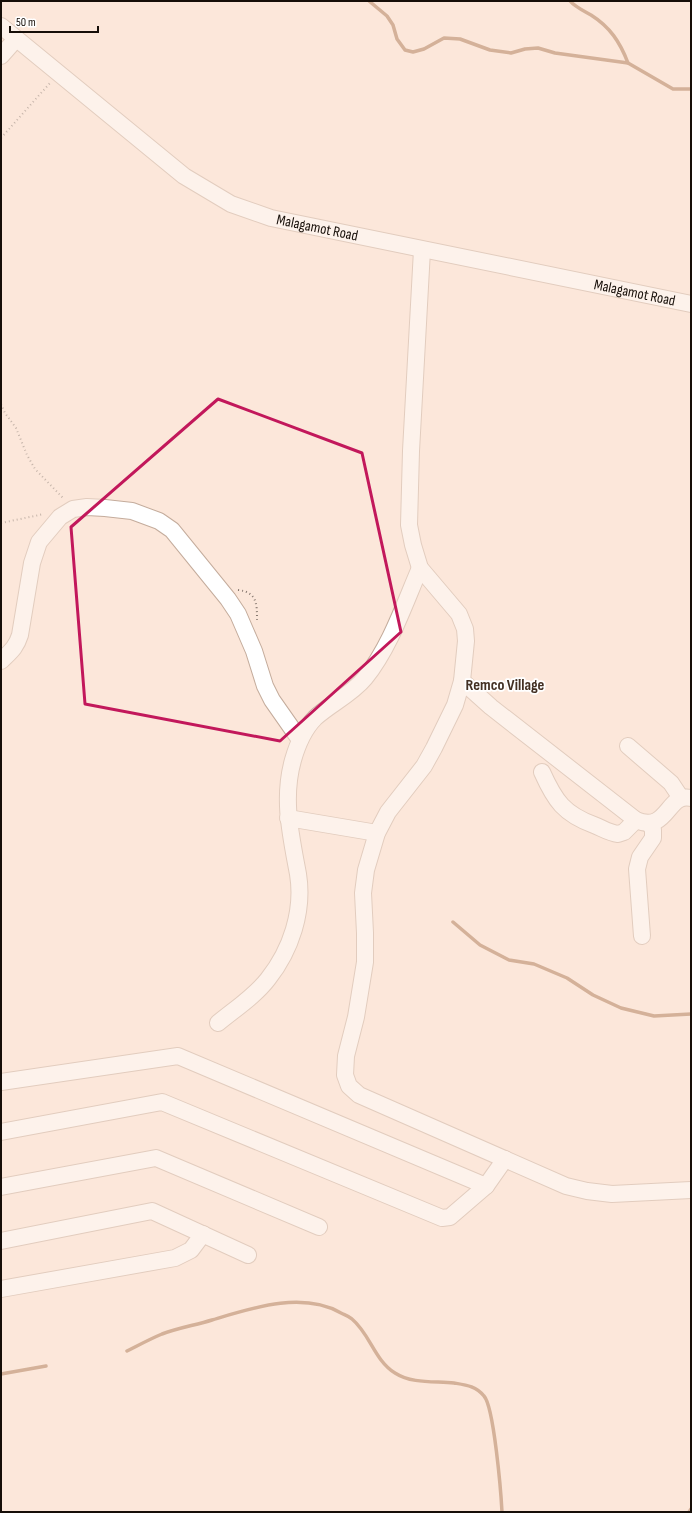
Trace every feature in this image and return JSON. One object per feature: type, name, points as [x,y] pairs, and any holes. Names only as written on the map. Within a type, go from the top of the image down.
[{"type":"street","name":"Malagamot Road","points":[[1,26],[184,176],[231,204],[271,218],[691,304]]},
{"type":"street","points":[[1,56],[16,39]]},
{"type":"street","points":[[422,250],[409,525],[420,568],[459,614],[465,629],[466,641],[462,681],[455,704],[424,766],[388,812],[377,833],[366,870],[363,893],[365,932],[364,962],[356,1017],[346,1056],[344,1075],[349,1086],[359,1095],[566,1186],[587,1192],[612,1194],[691,1190]]},
{"type":"street","points":[[1,661],[11,653],[17,644],[20,635],[32,563],[38,542],[60,517],[73,509],[105,508],[132,512],[159,521],[172,530],[228,599],[238,614],[254,651],[265,686],[272,700],[300,740]]},
{"type":"street","points":[[218,1022],[247,1000],[268,979],[287,949],[295,927],[300,903],[298,876],[290,839],[288,791],[291,769],[300,740],[315,718],[364,680],[378,661],[420,568]]},
{"type":"street","points":[[462,681],[491,707],[653,830],[653,838],[640,858],[637,869],[642,936]]},
{"type":"street","points":[[542,772],[553,794],[568,812],[581,821],[618,834],[643,822],[663,818],[675,803],[686,798],[628,746]]},
{"type":"street","points":[[288,818],[377,833]]},
{"type":"street","points":[[1,1082],[178,1056],[486,1186]]},
{"type":"street","points":[[1,1132],[162,1102],[442,1218],[450,1216],[486,1186],[505,1159]]},
{"type":"street","points":[[1,1187],[156,1158],[319,1227]]},
{"type":"street","points":[[1,1241],[152,1211],[248,1255]]},
{"type":"street","points":[[1,1289],[175,1258],[191,1250],[203,1234]]},
{"type":"path","points":[[1,138],[58,73]]},
{"type":"path","points":[[1,404],[5,413],[16,428],[27,455],[35,469],[73,509]]},
{"type":"path","points":[[1,523],[46,514]]},
{"type":"highlighted area","points":[[218,399],[362,453],[401,632],[280,741],[85,704],[71,527]]},
{"type":"waterway","points":[[369,1],[387,16],[393,25],[397,39],[405,50],[413,52],[424,49],[444,38],[460,39],[490,50],[511,53],[525,49],[538,48],[555,53],[628,63],[673,89],[691,89]]},
{"type":"waterway","points":[[570,1],[598,20],[609,30],[622,48],[628,63]]},
{"type":"waterway","points":[[453,922],[480,945],[509,960],[534,964],[567,978],[593,995],[621,1008],[654,1016],[691,1014]]},
{"type":"waterway","points":[[127,1351],[168,1332],[260,1307],[294,1302],[326,1306],[352,1319],[364,1332],[382,1362],[402,1377],[424,1381],[467,1385],[478,1390],[484,1396],[488,1403],[494,1433],[499,1470],[502,1512]]},
{"type":"waterway","points":[[1,1374],[46,1366]]},
{"type":"district","name":"Remco Village","points":[[505,684]]}]
